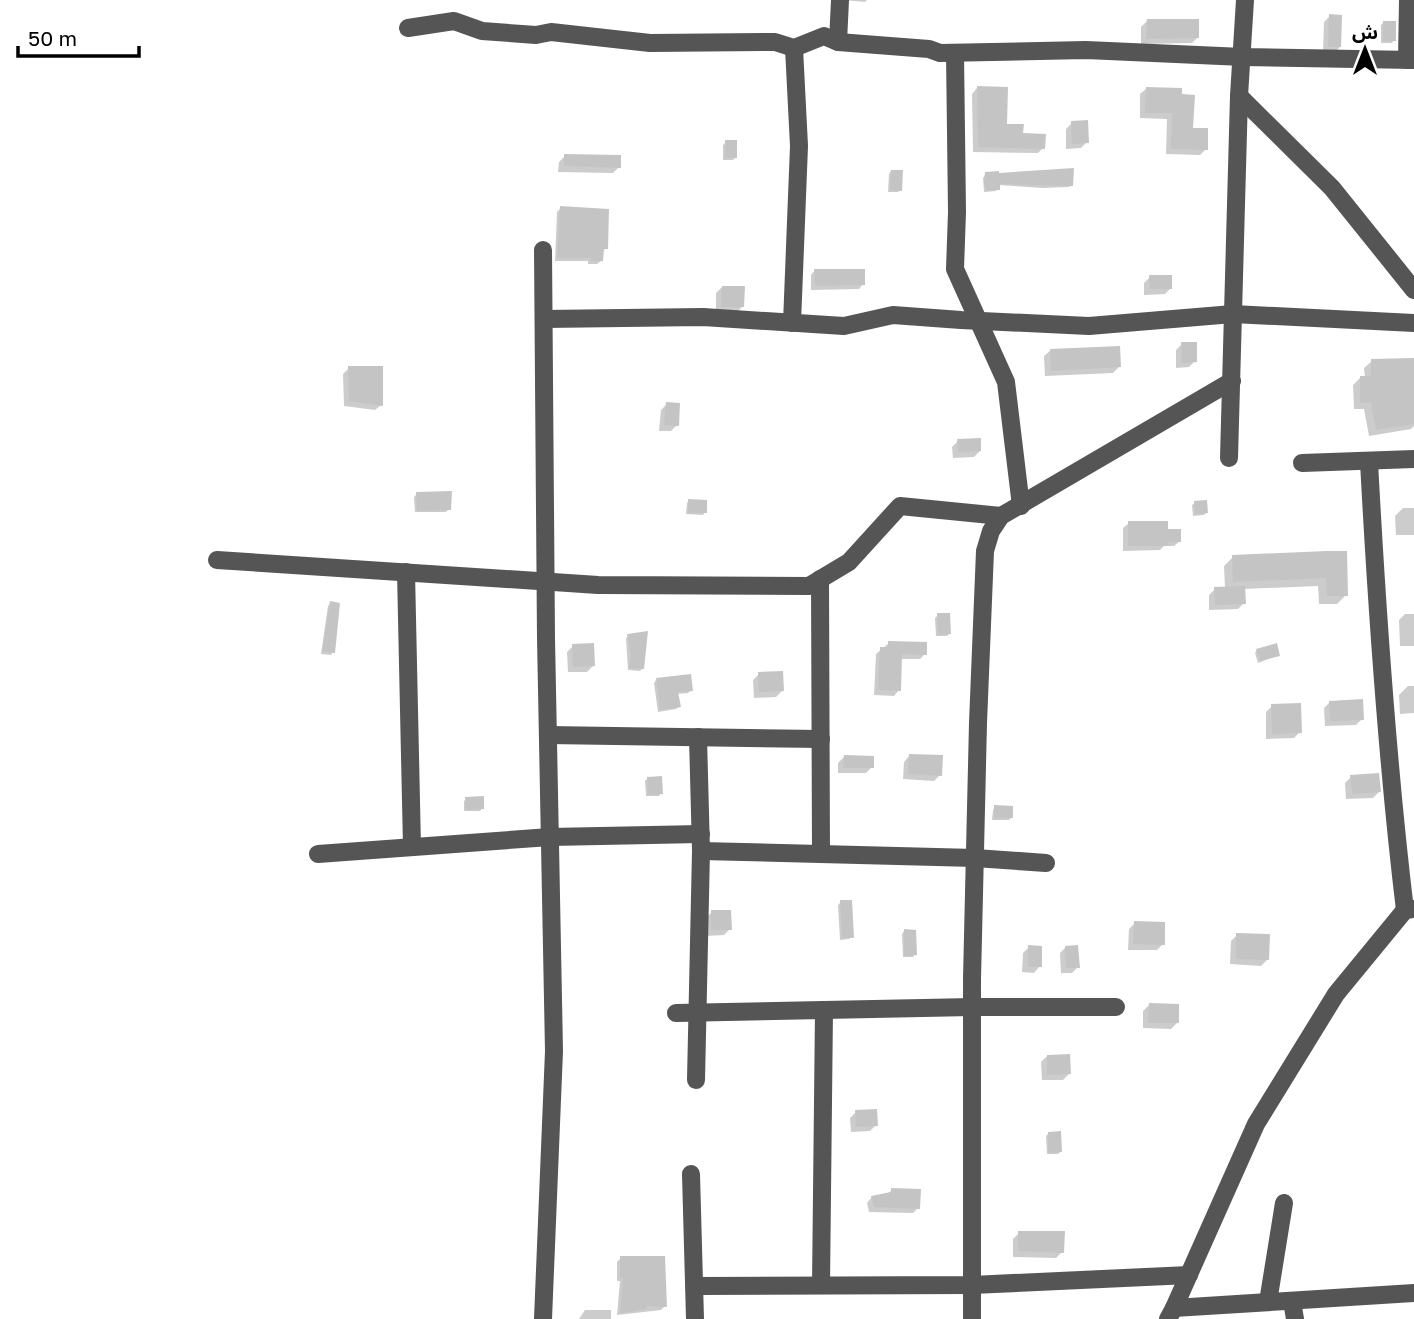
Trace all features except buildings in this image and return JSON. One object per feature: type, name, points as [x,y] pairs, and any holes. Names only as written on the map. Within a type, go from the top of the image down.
[{"type":"street","points":[[838,42],[839,0]]},
{"type":"street","points":[[1229,458],[1239,96],[1245,0]]},
{"type":"street","points":[[408,28],[454,21],[482,31],[536,35],[551,32],[650,43],[775,42],[794,48],[824,36],[838,42],[955,53],[1086,50],[1243,57],[1411,60],[1408,0]]},
{"type":"street","points":[[792,323],[799,146],[794,48]]},
{"type":"street","points":[[955,53],[955,269],[1006,382],[1021,506]]},
{"type":"street","points":[[1239,96],[1332,188],[1414,290]]},
{"type":"street","points":[[543,250],[554,1051],[543,1319]]},
{"type":"street","points":[[544,319],[703,317],[844,326],[894,315],[1088,326],[1233,314],[1414,323]]},
{"type":"street","points":[[972,1319],[972,1007],[985,551],[991,531],[1001,516],[1232,381]]},
{"type":"street","points":[[1302,463],[1414,459]]},
{"type":"street","points":[[1171,1314],[1256,1124],[1336,993],[1409,909],[1391,792],[1380,663],[1369,462]]},
{"type":"street","points":[[217,560],[598,586],[809,586],[849,562],[900,506],[1001,516]]},
{"type":"street","points":[[406,572],[412,847]]},
{"type":"street","points":[[820,579],[821,854]]},
{"type":"street","points":[[548,735],[821,740]]},
{"type":"street","points":[[696,1080],[701,842],[698,737]]},
{"type":"street","points":[[318,854],[550,837],[701,842],[821,854],[975,858],[1046,863]]},
{"type":"street","points":[[676,1013],[1116,1007]]},
{"type":"street","points":[[821,1285],[824,1010]]},
{"type":"street","points":[[691,1174],[695,1319]]},
{"type":"street","points":[[1268,1302],[1284,1203]]},
{"type":"street","points":[[696,1286],[972,1285],[1189,1275]]},
{"type":"street","points":[[1171,1314],[1268,1302],[1414,1293]]},
{"type":"street","points":[[1292,1301],[1295,1319]]}]
